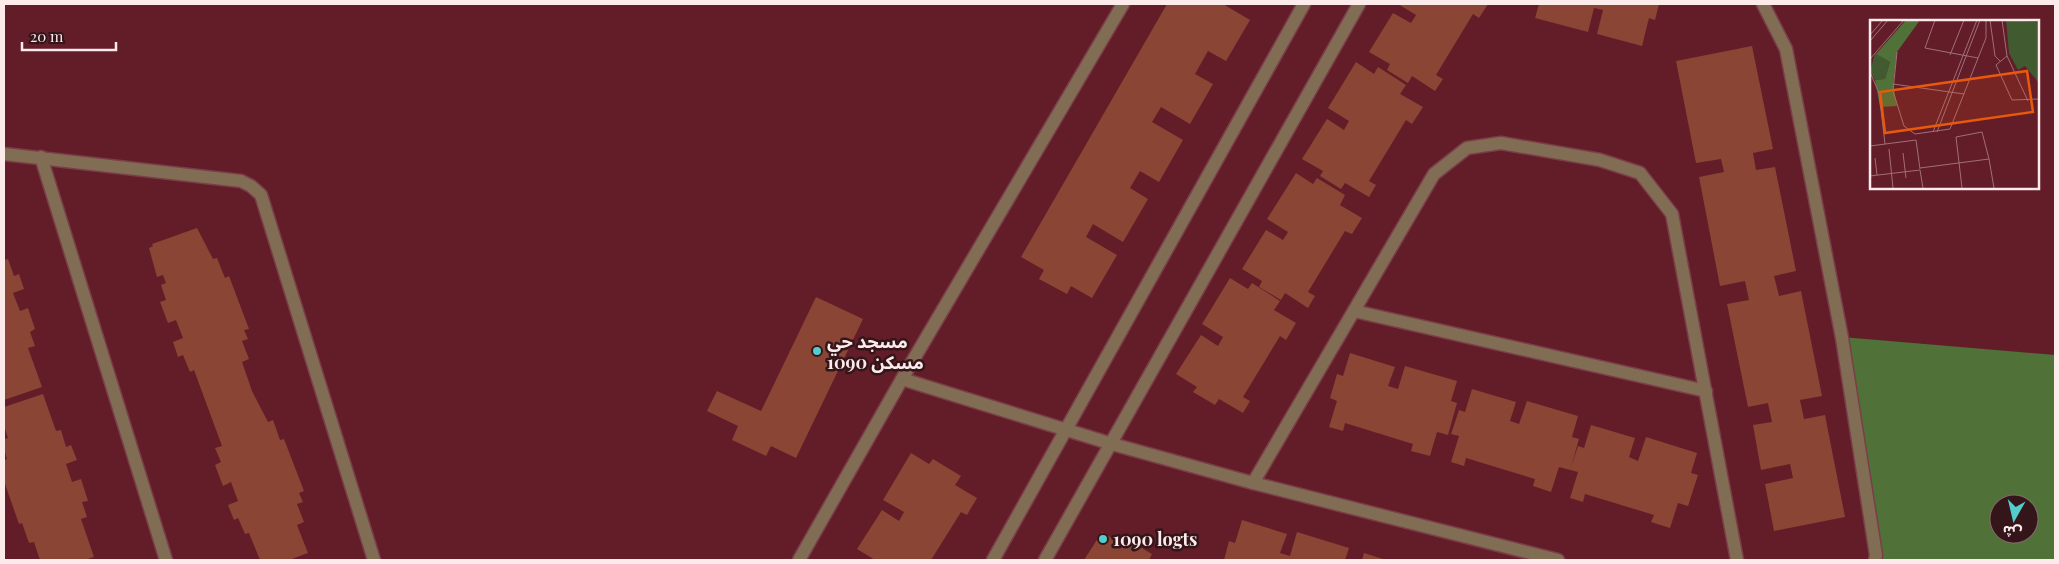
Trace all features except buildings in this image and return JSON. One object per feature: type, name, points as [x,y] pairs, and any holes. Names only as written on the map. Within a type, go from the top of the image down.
[{"type":"street","points":[[799,560],[902,379],[1123,4]]},
{"type":"street","points":[[994,560],[1304,4]]},
{"type":"street","points":[[1045,560],[1359,4]]},
{"type":"street","points":[[1763,4],[1786,49],[1842,338],[1876,555],[1875,560]]},
{"type":"street","points":[[1253,483],[1434,174],[1467,148],[1501,143],[1600,160],[1640,173],[1672,214],[1737,560]]},
{"type":"street","points":[[4,154],[241,181],[262,195],[374,560]]},
{"type":"street","points":[[41,157],[166,560]]},
{"type":"street","points":[[1354,310],[1706,391]]},
{"type":"street","points":[[902,379],[1112,444],[1253,483],[1558,560]]},
{"type":"green space","points":[[1842,337],[2055,355],[2055,560],[1875,560]]},
{"type":"place","name":"مسجد حي 1090 مسكن","points":[[817,351]]},
{"type":"place","name":"1090 logts","points":[[1103,539]]}]
